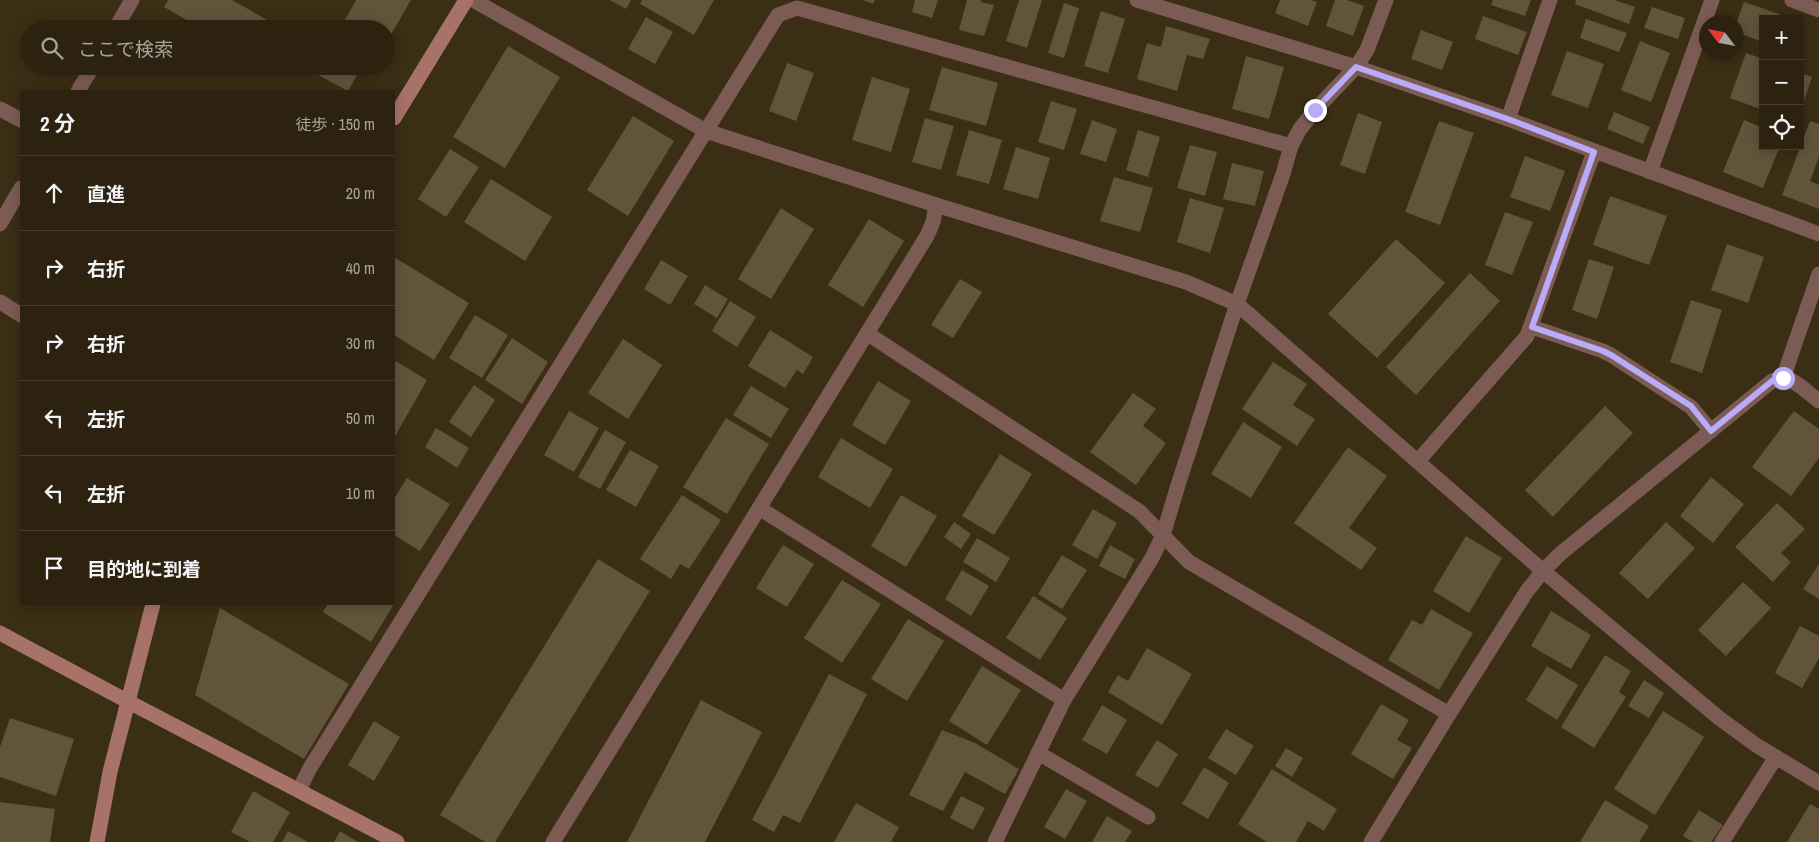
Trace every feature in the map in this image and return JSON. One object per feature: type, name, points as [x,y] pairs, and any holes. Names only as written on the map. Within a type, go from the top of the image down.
[{"type":"street","points":[[120,20],[132,0]]},
{"type":"street","points":[[395,116],[466,0]]},
{"type":"street","points":[[473,0],[706,130],[936,205],[1186,282],[1237,304],[1543,571],[1719,718],[1776,757],[1819,783]]},
{"type":"street","points":[[1137,0],[1356,67],[1508,119],[1819,234]]},
{"type":"street","points":[[995,842],[1064,700],[1152,558],[1164,535],[1180,476],[1291,146],[1300,129],[1315,110],[1356,67],[1367,50],[1386,0]]},
{"type":"street","points":[[1508,119],[1550,0]]},
{"type":"street","points":[[1650,172],[1712,0]]},
{"type":"street","points":[[1792,0],[1819,10]]},
{"type":"street","points":[[299,790],[778,15],[797,8],[1291,146]]},
{"type":"street","points":[[79,90],[88,75]]},
{"type":"street","points":[[0,109],[20,119]]},
{"type":"street","points":[[1418,461],[1528,336],[1594,152]]},
{"type":"street","points":[[0,224],[20,190]]},
{"type":"street","points":[[553,842],[927,236],[933,222],[936,205]]},
{"type":"street","points":[[1783,378],[1819,274]]},
{"type":"street","points":[[0,302],[20,314]]},
{"type":"street","points":[[1532,327],[1611,355],[1691,406],[1711,431]]},
{"type":"street","points":[[868,334],[1139,511],[1189,562],[1449,714]]},
{"type":"street","points":[[1371,842],[1527,591],[1560,554],[1772,381],[1783,378],[1796,384],[1819,401]]},
{"type":"street","points":[[759,508],[1064,700]]},
{"type":"street","points":[[97,842],[110,772],[153,605]]},
{"type":"street","points":[[0,633],[397,842]]},
{"type":"street","points":[[1038,753],[1148,817]]},
{"type":"street","points":[[1722,842],[1776,757]]},
{"type":"building","points":[[168,0],[232,0],[267,20],[186,20],[164,7]]},
{"type":"building","points":[[356,0],[411,0],[395,28],[395,20],[345,20]]},
{"type":"building","points":[[610,0],[631,0],[626,9]]},
{"type":"building","points":[[642,0],[714,0],[694,35],[640,4]]},
{"type":"building","points":[[863,0],[875,0],[873,4]]},
{"type":"building","points":[[915,0],[938,0],[932,18],[912,12]]},
{"type":"building","points":[[967,0],[981,0],[980,2],[994,5],[984,36],[959,30]]},
{"type":"building","points":[[1019,0],[1042,0],[1027,48],[1006,41]]},
{"type":"building","points":[[1280,0],[1311,0],[1317,2],[1308,26],[1275,13]]},
{"type":"building","points":[[1335,0],[1347,0],[1364,6],[1353,36],[1326,26]]},
{"type":"building","points":[[1493,0],[1531,0],[1525,16],[1491,5]]},
{"type":"building","points":[[1576,0],[1615,0],[1635,7],[1629,24],[1575,4]]},
{"type":"building","points":[[1744,2],[1781,15],[1759,15],[1759,41],[1744,35],[1744,15],[1739,15]]},
{"type":"building","points":[[1064,3],[1079,8],[1064,58],[1048,53]]},
{"type":"building","points":[[1652,7],[1685,18],[1678,39],[1644,28]]},
{"type":"building","points":[[1101,11],[1125,19],[1108,73],[1084,66]]},
{"type":"building","points":[[1483,16],[1527,32],[1518,55],[1475,39]]},
{"type":"building","points":[[646,17],[673,32],[655,64],[628,49]]},
{"type":"building","points":[[1586,19],[1627,33],[1619,52],[1580,38]]},
{"type":"building","points":[[1166,26],[1210,39],[1203,59],[1187,55],[1177,91],[1137,79],[1147,43],[1161,47]]},
{"type":"building","points":[[1421,30],[1453,42],[1442,70],[1411,59]]},
{"type":"building","points":[[1640,41],[1670,53],[1651,102],[1621,90]]},
{"type":"building","points":[[508,46],[560,77],[505,168],[453,137]]},
{"type":"building","points":[[1567,51],[1604,64],[1588,108],[1551,95]]},
{"type":"building","points":[[1746,53],[1759,58],[1759,109],[1730,98]]},
{"type":"building","points":[[1246,56],[1284,67],[1269,119],[1232,109]]},
{"type":"building","points":[[787,63],[814,73],[796,121],[769,111]]},
{"type":"building","points":[[942,67],[998,83],[986,126],[929,110]]},
{"type":"building","points":[[1804,74],[1812,77],[1804,101]]},
{"type":"building","points":[[318,75],[357,75],[349,90]]},
{"type":"building","points":[[872,77],[910,89],[891,152],[852,140]]},
{"type":"building","points":[[1051,101],[1077,109],[1064,150],[1038,142]]},
{"type":"building","points":[[1614,112],[1650,127],[1643,144],[1607,129]]},
{"type":"building","points":[[1358,113],[1382,122],[1365,174],[1340,165]]},
{"type":"building","points":[[633,116],[674,141],[628,216],[587,190]]},
{"type":"building","points":[[925,118],[954,126],[941,170],[912,162]]},
{"type":"building","points":[[1092,120],[1117,129],[1106,162],[1080,154]]},
{"type":"building","points":[[1744,120],[1759,126],[1759,150],[1778,150],[1763,188],[1723,172]]},
{"type":"building","points":[[1439,121],[1474,133],[1440,225],[1405,212]]},
{"type":"building","points":[[1810,121],[1819,124],[1819,157],[1810,181],[1819,185],[1819,209],[1782,195],[1799,150],[1804,150],[1804,137]]},
{"type":"building","points":[[969,130],[1002,140],[989,184],[956,175]]},
{"type":"building","points":[[1138,130],[1160,137],[1148,177],[1126,170]]},
{"type":"building","points":[[1190,145],[1217,152],[1205,196],[1177,188]]},
{"type":"building","points":[[1016,147],[1050,158],[1038,199],[1003,189]]},
{"type":"building","points":[[450,149],[479,167],[446,217],[418,199]]},
{"type":"building","points":[[1525,156],[1565,171],[1550,211],[1510,197]]},
{"type":"building","points":[[1232,163],[1264,171],[1255,206],[1223,199]]},
{"type":"building","points":[[1114,177],[1153,188],[1140,232],[1100,221]]},
{"type":"building","points":[[491,179],[552,217],[525,261],[464,222]]},
{"type":"building","points":[[1610,196],[1667,216],[1649,265],[1593,245]]},
{"type":"building","points":[[1190,198],[1224,208],[1210,253],[1177,242]]},
{"type":"building","points":[[781,208],[814,229],[771,299],[738,279]]},
{"type":"building","points":[[1505,212],[1533,222],[1512,275],[1485,265]]},
{"type":"building","points":[[869,219],[904,241],[863,307],[828,285]]},
{"type":"building","points":[[1396,239],[1445,283],[1377,358],[1328,314]]},
{"type":"building","points":[[1727,244],[1764,257],[1748,303],[1711,290]]},
{"type":"building","points":[[395,258],[469,303],[434,360],[395,336]]},
{"type":"building","points":[[1589,259],[1614,267],[1597,319],[1572,310]]},
{"type":"building","points":[[661,260],[688,276],[670,305],[644,289]]},
{"type":"building","points":[[1470,273],[1500,301],[1416,395],[1386,367]]},
{"type":"building","points":[[960,279],[982,292],[953,338],[931,325]]},
{"type":"building","points":[[705,285],[728,299],[717,318],[694,304]]},
{"type":"building","points":[[1691,300],[1722,310],[1702,373],[1670,362]]},
{"type":"building","points":[[730,301],[756,317],[737,347],[712,331]]},
{"type":"building","points":[[475,315],[508,335],[482,378],[449,358]]},
{"type":"building","points":[[770,330],[813,357],[803,374],[797,370],[785,388],[748,366]]},
{"type":"building","points":[[512,338],[548,362],[522,404],[485,380]]},
{"type":"building","points":[[623,339],[662,365],[628,419],[588,393]]},
{"type":"building","points":[[395,361],[427,380],[395,436]]},
{"type":"building","points":[[1273,362],[1307,384],[1293,405],[1315,419],[1297,446],[1242,409]]},
{"type":"building","points":[[878,381],[911,401],[885,445],[852,425]]},
{"type":"building","points":[[474,385],[495,400],[471,437],[449,422]]},
{"type":"building","points":[[751,386],[789,409],[771,438],[733,415]]},
{"type":"building","points":[[1133,393],[1156,409],[1143,426],[1166,443],[1136,485],[1090,452]]},
{"type":"building","points":[[1605,406],[1633,433],[1553,517],[1525,490]]},
{"type":"building","points":[[569,411],[599,428],[574,472],[544,455]]},
{"type":"building","points":[[1794,411],[1819,429],[1819,458],[1791,496],[1752,467]]},
{"type":"building","points":[[726,418],[769,444],[727,514],[683,487]]},
{"type":"building","points":[[1243,422],[1282,447],[1251,498],[1211,474]]},
{"type":"building","points":[[436,428],[469,448],[457,468],[425,447]]},
{"type":"building","points":[[605,430],[626,442],[600,489],[578,477]]},
{"type":"building","points":[[841,438],[893,469],[870,508],[818,477]]},
{"type":"building","points":[[1348,447],[1387,476],[1349,528],[1377,548],[1361,570],[1294,523]]},
{"type":"building","points":[[630,450],[659,466],[636,507],[606,490]]},
{"type":"building","points":[[1000,454],[1032,474],[994,535],[962,516]]},
{"type":"building","points":[[1711,477],[1744,504],[1713,543],[1680,516]]},
{"type":"building","points":[[407,478],[450,504],[420,551],[395,536],[395,497]]},
{"type":"building","points":[[682,495],[721,520],[689,569],[680,564],[671,579],[640,559]]},
{"type":"building","points":[[901,495],[937,516],[906,567],[871,546]]},
{"type":"building","points":[[1777,503],[1805,529],[1781,553],[1791,562],[1773,582],[1735,547]]},
{"type":"building","points":[[1093,509],[1117,523],[1097,559],[1072,545]]},
{"type":"building","points":[[954,522],[971,534],[961,549],[944,537]]},
{"type":"building","points":[[1666,522],[1695,548],[1648,599],[1619,573]]},
{"type":"building","points":[[1466,536],[1502,558],[1469,613],[1433,591]]},
{"type":"building","points":[[977,538],[1010,558],[996,582],[963,562]]},
{"type":"building","points":[[783,545],[814,564],[787,607],[756,588]]},
{"type":"building","points":[[1110,545],[1135,559],[1125,579],[1099,566]]},
{"type":"building","points":[[1062,555],[1087,570],[1062,609],[1038,594]]},
{"type":"building","points":[[598,559],[650,591],[495,842],[485,842],[440,815]]},
{"type":"building","points":[[1819,564],[1819,599],[1803,589]]},
{"type":"building","points":[[962,570],[989,586],[971,616],[945,599]]},
{"type":"building","points":[[842,580],[881,604],[842,663],[804,638]]},
{"type":"building","points":[[1743,582],[1771,608],[1726,656],[1698,630]]},
{"type":"building","points":[[1033,596],[1067,618],[1040,660],[1006,638]]},
{"type":"building","points":[[327,605],[393,605],[371,642],[323,612]]},
{"type":"building","points":[[220,608],[349,684],[304,759],[195,695]]},
{"type":"building","points":[[1431,609],[1473,633],[1439,690],[1388,660],[1412,620],[1422,625]]},
{"type":"building","points":[[1551,611],[1591,635],[1571,669],[1531,646]]},
{"type":"building","points":[[908,619],[944,641],[907,701],[871,679]]},
{"type":"building","points":[[1800,626],[1819,636],[1819,658],[1802,688],[1775,673]]},
{"type":"building","points":[[1147,648],[1192,674],[1162,725],[1108,692],[1118,675],[1128,681]]},
{"type":"building","points":[[1605,655],[1631,671],[1619,692],[1626,697],[1594,748],[1561,727]]},
{"type":"building","points":[[982,666],[1021,690],[987,745],[949,721]]},
{"type":"building","points":[[1547,666],[1578,685],[1557,720],[1526,700]]},
{"type":"building","points":[[829,674],[867,694],[800,823],[783,815],[774,832],[752,820]]},
{"type":"building","points":[[1644,680],[1664,693],[1649,718],[1628,706]]},
{"type":"building","points":[[701,700],[762,732],[705,842],[627,842]]},
{"type":"building","points":[[1381,704],[1409,720],[1397,740],[1412,748],[1393,779],[1351,754]]},
{"type":"building","points":[[1102,705],[1127,720],[1107,754],[1082,740]]},
{"type":"building","points":[[1663,711],[1704,737],[1655,815],[1614,789]]},
{"type":"building","points":[[10,718],[74,739],[56,796],[0,777],[0,747]]},
{"type":"building","points":[[374,721],[400,737],[374,781],[348,765]]},
{"type":"building","points":[[1226,729],[1254,746],[1236,775],[1208,758]]},
{"type":"building","points":[[942,730],[975,743],[1019,769],[1005,794],[965,772],[943,811],[909,795]]},
{"type":"building","points":[[1157,740],[1178,754],[1158,788],[1135,775]]},
{"type":"building","points":[[1286,748],[1303,758],[1292,777],[1275,766]]},
{"type":"building","points":[[1204,767],[1229,783],[1208,819],[1182,804]]},
{"type":"building","points":[[1272,769],[1337,809],[1324,831],[1308,821],[1296,842],[1267,842],[1238,824]]},
{"type":"building","points":[[1066,789],[1087,801],[1065,839],[1044,827]]},
{"type":"building","points":[[253,791],[290,812],[273,842],[250,842],[231,832]]},
{"type":"building","points":[[961,796],[985,808],[973,830],[950,818]]},
{"type":"building","points":[[1605,800],[1649,826],[1639,842],[1580,842]]},
{"type":"building","points":[[0,802],[55,809],[50,842],[0,842]]},
{"type":"building","points":[[856,803],[899,827],[891,842],[834,842]]},
{"type":"building","points":[[1810,804],[1819,809],[1819,842],[1787,842]]},
{"type":"building","points":[[1699,810],[1723,825],[1711,842],[1693,842],[1683,836]]},
{"type":"building","points":[[1107,816],[1132,831],[1125,842],[1092,842]]},
{"type":"building","points":[[288,831],[308,842],[282,842]]},
{"type":"building","points":[[340,831],[358,842],[334,842]]},
{"type":"route","points":[[1315,110],[1356,67],[1508,119],[1594,152],[1532,327],[1611,355],[1691,406],[1698,412],[1711,431],[1772,381],[1783,378]]}]
